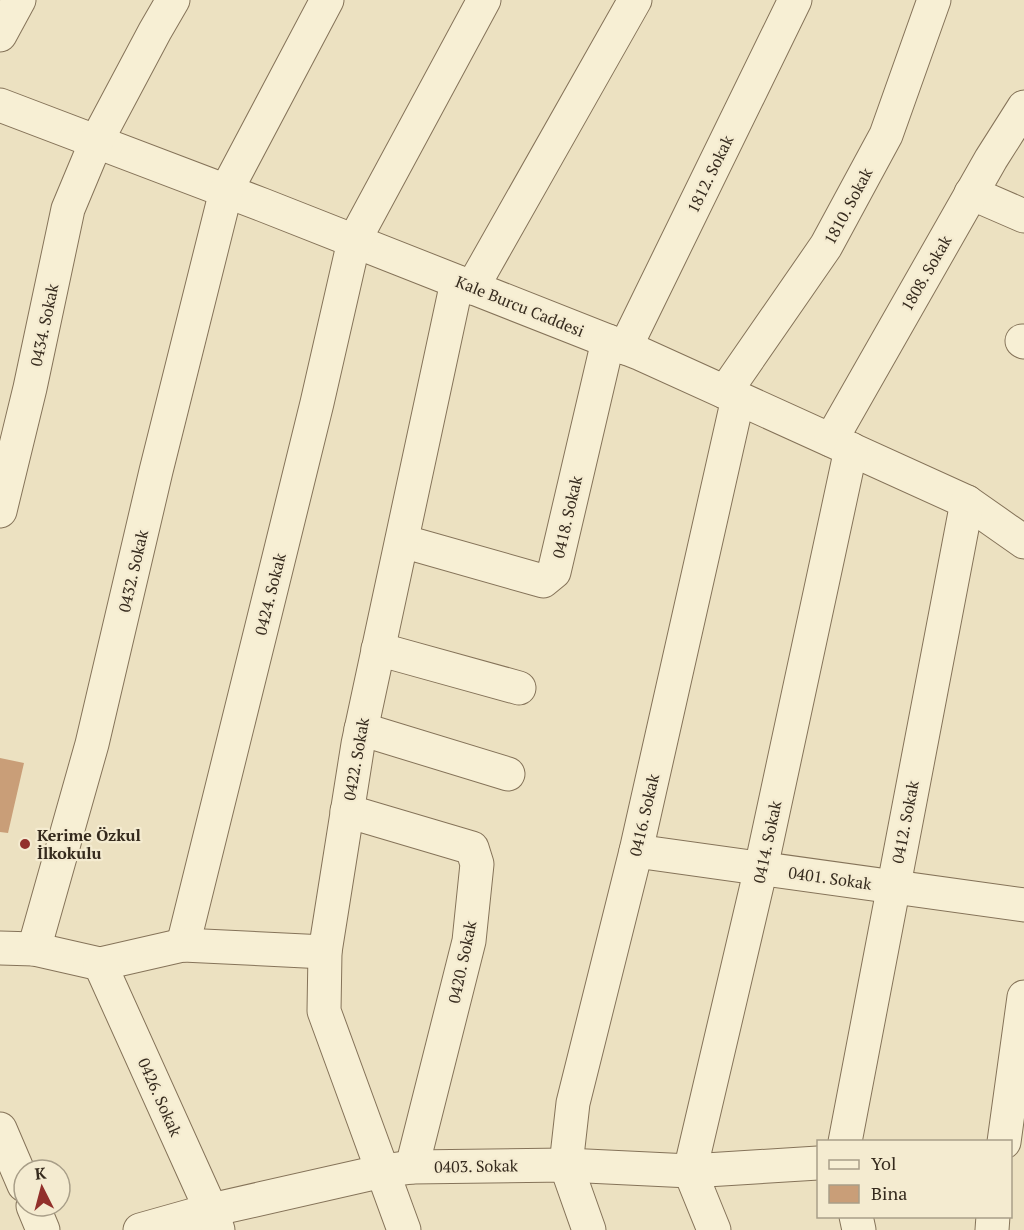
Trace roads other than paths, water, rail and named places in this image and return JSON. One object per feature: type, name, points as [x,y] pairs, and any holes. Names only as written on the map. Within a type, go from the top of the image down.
[{"type":"street","points":[[0,35],[19,0]]},
{"type":"street","name":"0434. Sokak","points":[[0,511],[30,388],[68,209],[96,142],[154,31],[173,0]]},
{"type":"street","name":"0432. Sokak","points":[[34,949],[92,744],[156,471],[226,191],[327,0]]},
{"type":"street","name":"0424. Sokak","points":[[183,945],[354,241],[484,0]]},
{"type":"street","name":"0422. Sokak","points":[[404,1230],[398,1169],[324,1011],[325,952],[361,729],[402,541],[464,285],[635,0]]},
{"type":"street","name":"1812. Sokak","points":[[616,344],[795,0]]},
{"type":"street","name":"1810. Sokak","points":[[731,395],[826,246],[886,135],[922,4]]},
{"type":"street","name":"1808. Sokak","points":[[841,445],[971,193],[1024,107]]},
{"type":"street","name":"Kale Burcu Caddesi","points":[[2,114],[96,142],[616,344],[967,502],[1024,542]]},
{"type":"street","points":[[971,193],[1024,216]]},
{"type":"street","name":"0418. Sokak","points":[[402,541],[543,581],[554,572],[616,344]]},
{"type":"street","name":"0416. Sokak","points":[[589,1230],[566,1165],[573,1103],[636,851],[731,395]]},
{"type":"street","name":"0414. Sokak","points":[[690,1171],[761,868],[841,445]]},
{"type":"street","name":"0412. Sokak","points":[[845,1140],[967,502]]},
{"type":"street","points":[[378,649],[519,688]]},
{"type":"street","points":[[361,729],[508,774]]},
{"type":"street","name":"0420. Sokak","points":[[347,811],[472,848],[477,864],[469,941],[398,1169]]},
{"type":"street","name":"0401. Sokak","points":[[636,851],[1024,905]]},
{"type":"street","points":[[0,948],[34,949],[100,964],[183,945],[325,952]]},
{"type":"street","name":"0426. Sokak","points":[[100,964],[214,1220]]},
{"type":"street","points":[[1004,1140],[1024,998]]},
{"type":"street","points":[[0,1129],[12,1158]]},
{"type":"street","name":"0403. Sokak","points":[[140,1230],[214,1220],[398,1169],[566,1165],[690,1171],[817,1163]]},
{"type":"street","points":[[690,1171],[714,1230]]},
{"type":"place","name":"Kerime Özkul İlkokulu","points":[[25,844]]}]
